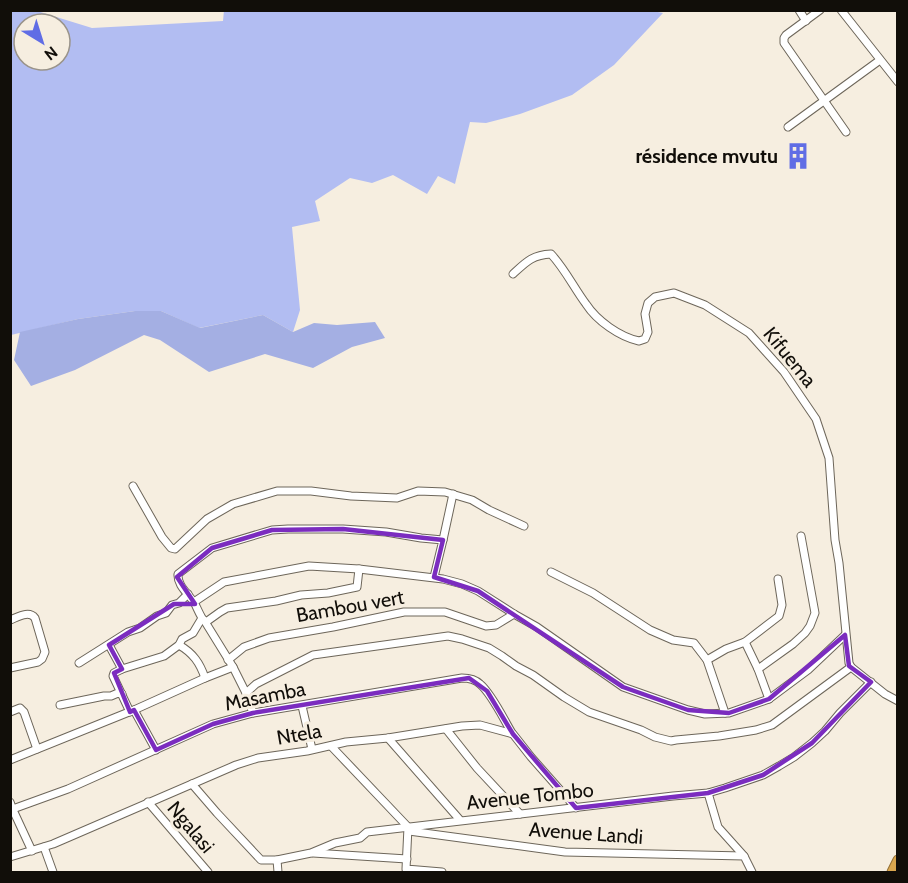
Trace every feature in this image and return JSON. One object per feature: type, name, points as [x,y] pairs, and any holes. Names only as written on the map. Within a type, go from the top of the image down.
[{"type":"highway","points":[[892,873],[897,860]]},
{"type":"street","points":[[799,10],[806,21]]},
{"type":"street","points":[[820,10],[786,35],[784,43],[846,132]]},
{"type":"street","points":[[841,10],[897,82]]},
{"type":"street","points":[[788,127],[880,60]]},
{"type":"street","name":"Kifuema","points":[[513,274],[527,261],[538,255],[551,254],[560,263],[587,307],[610,328],[639,342],[645,339],[648,332],[645,314],[648,303],[655,297],[674,293],[705,305],[749,333],[784,372],[816,419],[827,454],[845,635],[851,668]]},
{"type":"street","points":[[133,486],[162,537],[171,548],[175,549],[207,519],[233,504],[278,491],[311,491],[397,498],[418,491],[445,492],[472,500],[524,526]]},
{"type":"street","points":[[434,577],[453,494]]},
{"type":"street","points":[[253,713],[233,667],[194,602],[179,582],[178,574],[212,548],[272,530],[343,529],[443,540]]},
{"type":"street","points":[[758,669],[793,644],[810,626],[814,613],[801,536]]},
{"type":"street","points":[[194,602],[224,582],[309,566],[434,577],[470,587],[537,627],[623,687],[705,714],[725,713],[769,699],[808,670],[845,635]]},
{"type":"street","points":[[156,750],[122,694],[113,674],[164,656],[179,645],[182,639],[193,633],[204,620],[227,608],[357,587],[359,586],[359,569]]},
{"type":"street","points":[[551,572],[593,593],[650,630],[673,640],[694,643],[707,660],[725,713]]},
{"type":"street","points":[[707,660],[726,649],[745,642],[779,616],[782,605],[778,579]]},
{"type":"street","points":[[79,663],[128,632],[140,628],[157,615],[166,613],[172,605],[179,603],[188,594]]},
{"type":"street","name":"Bambou vert","points":[[228,660],[244,647],[269,638],[404,612],[445,612],[491,627],[514,614]]},
{"type":"street","points":[[10,620],[28,614],[33,615],[45,652],[38,662],[10,668]]},
{"type":"street","points":[[246,693],[256,684],[313,655],[448,636],[489,648],[589,712],[671,741],[719,736],[769,727],[851,668],[897,701]]},
{"type":"street","points":[[745,642],[769,699]]},
{"type":"street","points":[[109,645],[122,669]]},
{"type":"street","points":[[179,645],[200,663],[205,678]]},
{"type":"street","points":[[10,760],[233,667]]},
{"type":"street","name":"Masamba","points":[[11,808],[68,789],[213,724],[253,713],[469,678],[487,691],[513,734]]},
{"type":"street","name":"Avenue Tombo","points":[[277,860],[311,853],[335,843],[360,838],[367,832],[708,793],[763,775],[794,757],[825,731],[872,682]]},
{"type":"street","points":[[60,705],[122,694]]},
{"type":"street","points":[[302,706],[312,750]]},
{"type":"street","points":[[10,712],[20,708],[24,712],[38,749]]},
{"type":"street","name":"Ntela","points":[[10,858],[44,847],[236,765],[258,758],[346,742],[462,726],[480,725],[513,734]]},
{"type":"street","points":[[446,729],[477,768],[520,814]]},
{"type":"street","points":[[513,734],[576,808]]},
{"type":"street","points":[[388,738],[460,820]]},
{"type":"street","points":[[330,746],[409,829],[406,869],[442,873]]},
{"type":"street","points":[[192,784],[261,860],[277,860],[278,873]]},
{"type":"street","points":[[708,793],[718,827],[744,856],[752,873]]},
{"type":"street","name":"Ngalasi","points":[[148,802],[208,873]]},
{"type":"street","points":[[11,808],[32,851]]},
{"type":"street","name":"Avenue Landi","points":[[409,829],[565,852],[744,856]]},
{"type":"street","points":[[44,847],[53,873]]},
{"type":"street","points":[[311,853],[406,859]]},
{"type":"highlighted area","points":[[343,529],[443,540],[434,577],[478,591],[623,687],[688,710],[729,713],[769,699],[845,635],[849,666],[871,682],[812,743],[763,775],[708,793],[576,808],[513,734],[487,691],[469,678],[253,713],[213,724],[156,750],[134,710],[130,712],[114,673],[122,669],[109,645],[174,604],[195,604],[177,577],[212,548],[272,530]]},
{"type":"shaded area","points":[[224,10],[647,10],[663,13],[614,65],[572,95],[520,114],[486,123],[470,122],[455,184],[438,176],[427,194],[393,175],[372,183],[350,178],[315,201],[320,221],[292,227],[300,310],[293,332],[263,315],[199,328],[161,311],[135,311],[78,319],[11,335],[10,11],[40,12],[12,12],[12,72],[72,72],[72,22],[92,28],[223,21]]},
{"type":"shaded area","points":[[135,311],[161,311],[200,328],[263,315],[293,332],[314,323],[337,325],[375,322],[385,338],[352,347],[313,368],[265,354],[209,372],[160,340],[144,335],[75,370],[31,386],[14,360],[20,332],[78,319]]},
{"type":"place","name":"résidence mvutu","points":[[798,156]]}]
